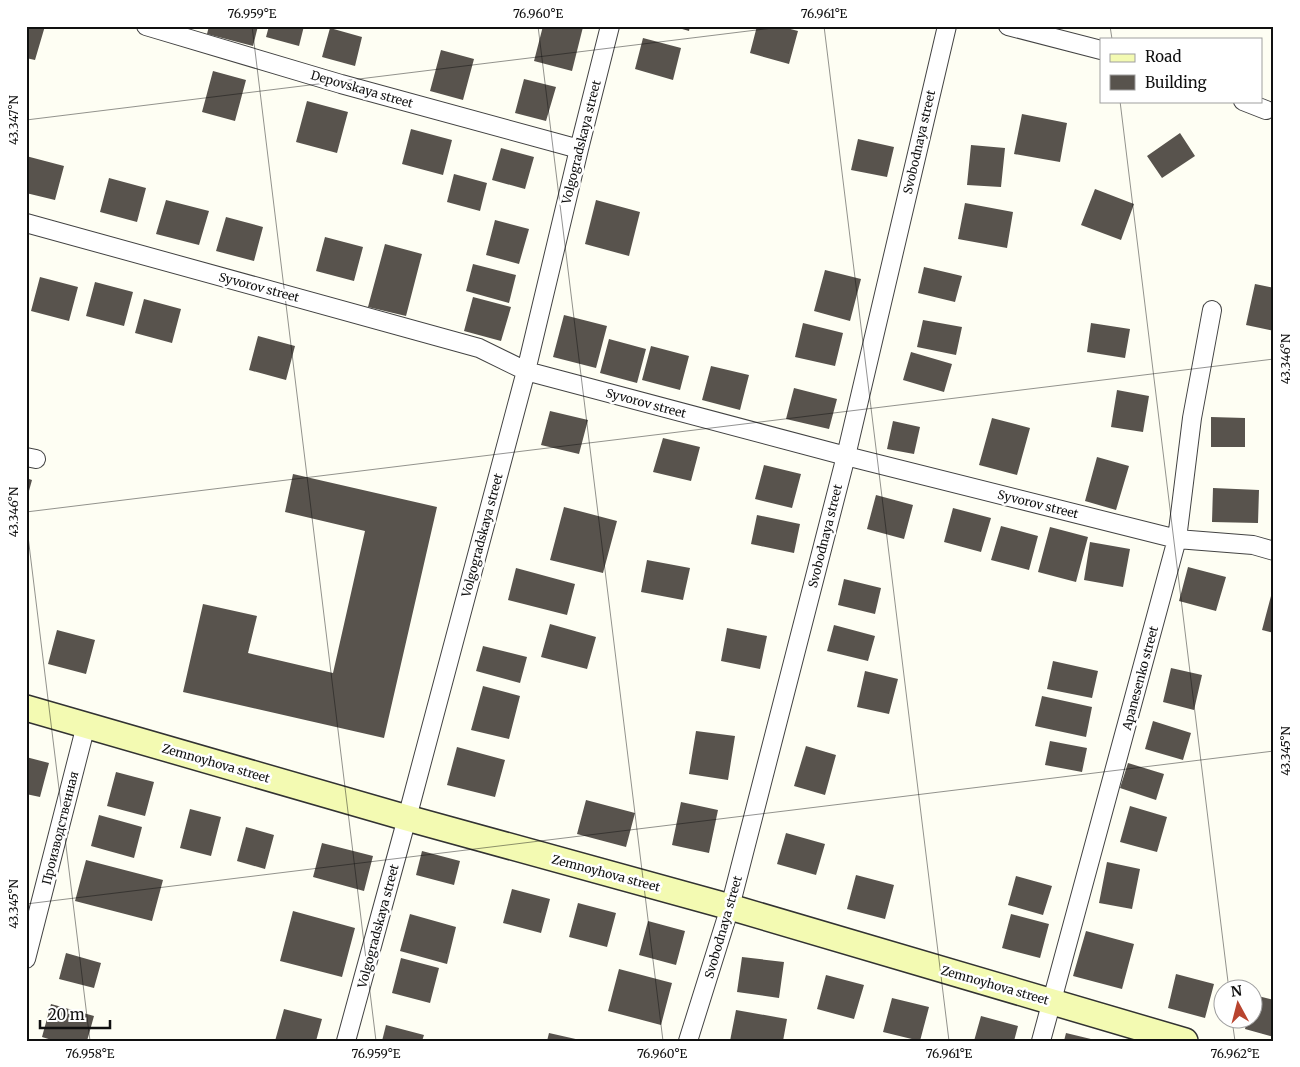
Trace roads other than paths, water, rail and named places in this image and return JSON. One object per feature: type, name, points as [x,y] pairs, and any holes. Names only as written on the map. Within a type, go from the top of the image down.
[{"type":"street","name":"Depovskaya street","points":[[146,26],[341,84],[578,148]]},
{"type":"street","name":"Volgogradskaya street","points":[[346,1041],[408,818],[526,372],[578,148],[610,26]]},
{"type":"street","name":"Svobodnaya street","points":[[688,1041],[730,907],[846,456],[946,26]]},
{"type":"street","points":[[1008,26],[1100,50]]},
{"type":"street","points":[[1246,102],[1266,110]]},
{"type":"street","name":"Syvorov street","points":[[26,223],[479,348],[526,372],[846,456],[1177,538],[1253,545],[1274,550]]},
{"type":"street","name":"Apanesenko street","points":[[1041,1041],[1177,538],[1192,418],[1212,310]]},
{"type":"street","name":"Zemnoyhova street","points":[[26,708],[408,818],[730,907],[1185,1041]]},
{"type":"street","name":"Производственная","points":[[26,959],[86,725]]}]
